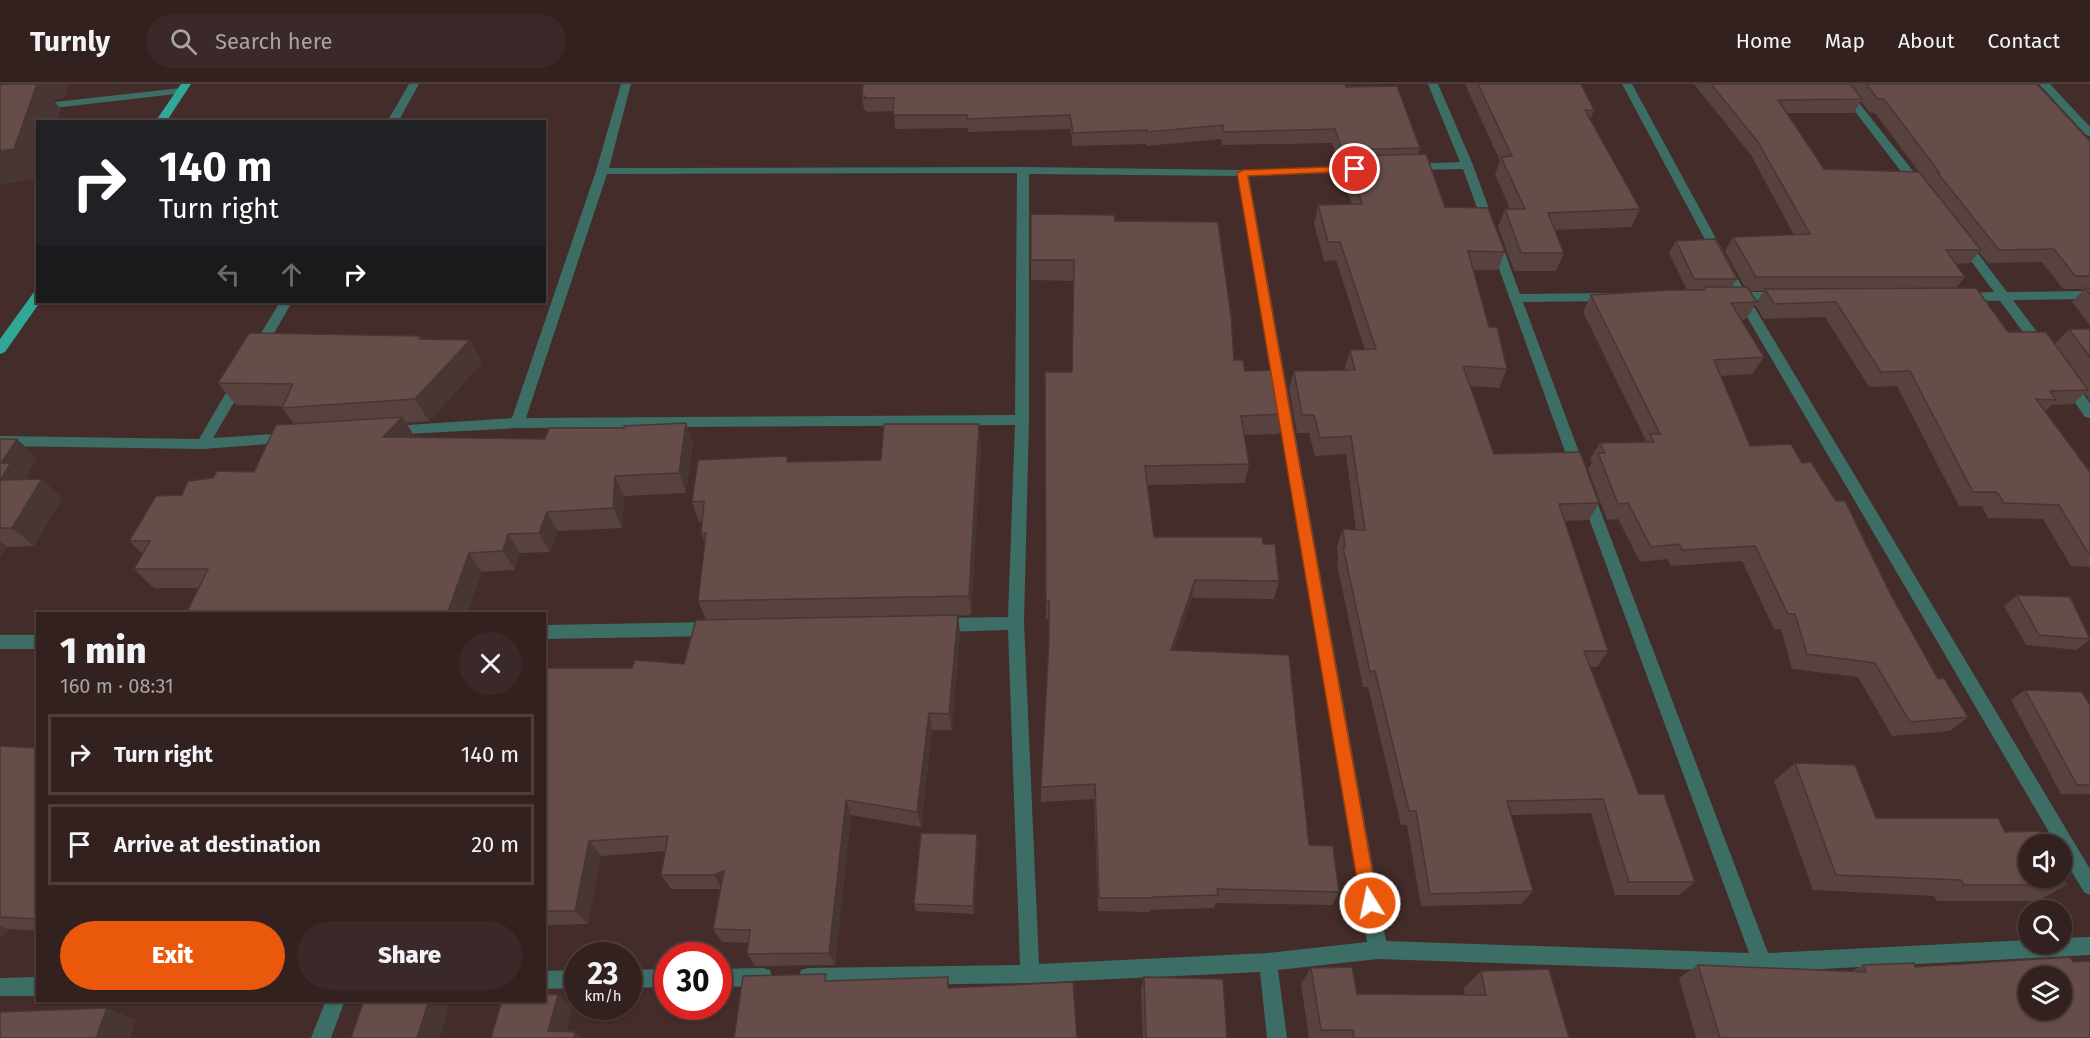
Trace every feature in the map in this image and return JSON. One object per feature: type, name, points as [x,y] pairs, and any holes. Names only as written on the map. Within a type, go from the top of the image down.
[{"type":"main road","points":[[161,120],[183,88]]},
{"type":"main road","points":[[0,349],[36,298]]},
{"type":"street","points":[[393,120],[414,84]]},
{"type":"street","points":[[517,423],[602,171],[626,84]]},
{"type":"street","points":[[1432,84],[1467,165],[1762,963]]},
{"type":"street","points":[[1626,84],[1741,296],[2090,886]]},
{"type":"street","points":[[1839,84],[1926,195]]},
{"type":"street","points":[[2044,84],[2090,133]]},
{"type":"street","points":[[0,111],[183,88]]},
{"type":"street","points":[[1396,168],[1467,165]]},
{"type":"street","points":[[602,171],[1023,170],[1243,173],[1373,168]]},
{"type":"street","points":[[1023,170],[1022,420],[1016,623],[1030,974]]},
{"type":"street","points":[[1243,173],[1378,950]]},
{"type":"street","points":[[1955,232],[2048,355]]},
{"type":"street","points":[[1948,297],[2090,295]]},
{"type":"street","points":[[1717,296],[1798,296]]},
{"type":"street","points":[[1515,298],[1622,297]]},
{"type":"street","points":[[203,444],[285,303]]},
{"type":"street","points":[[2062,374],[2090,413]]},
{"type":"street","points":[[377,432],[517,423],[1022,420]]},
{"type":"street","points":[[0,441],[203,444],[307,437]]},
{"type":"street","points":[[921,625],[1016,623]]},
{"type":"street","points":[[546,632],[733,629]]},
{"type":"street","points":[[0,642],[36,642]]},
{"type":"street","points":[[732,978],[1030,974],[1268,962],[1378,950],[1762,963],[2090,946]]},
{"type":"street","points":[[1268,962],[1277,1038]]},
{"type":"street","points":[[546,980],[564,979]]},
{"type":"street","points":[[0,987],[36,986]]},
{"type":"street","points":[[321,1038],[335,1002]]},
{"type":"building","points":[[37,84],[14,149],[0,151],[0,85]]},
{"type":"building","points":[[863,84],[1345,84],[1346,87],[1397,86],[1420,148],[1342,150],[1335,129],[1224,132],[1223,125],[1147,132],[1147,130],[1073,133],[1070,115],[967,119],[967,115],[893,115],[894,98],[865,98],[862,96]]},
{"type":"building","points":[[1478,84],[1581,84],[1594,110],[1585,110],[1640,209],[1548,213],[1564,253],[1521,253],[1505,209],[1525,209],[1501,157],[1512,156]]},
{"type":"building","points":[[1711,84],[1850,84],[1862,99],[1778,100],[1824,169],[1919,172],[1981,250],[1946,250],[1965,277],[1756,277],[1733,237],[1810,234],[1758,142]]},
{"type":"building","points":[[1866,84],[2037,84],[2090,141],[2090,276],[2075,276],[2054,249],[1999,250],[1937,172],[1939,172],[1884,99],[1878,99]]},
{"type":"building","points":[[1426,154],[1445,207],[1488,208],[1505,252],[1468,251],[1489,327],[1497,327],[1507,369],[1463,366],[1494,454],[1580,452],[1599,503],[1559,504],[1608,651],[1584,651],[1639,794],[1664,794],[1695,882],[1629,882],[1603,799],[1507,801],[1533,891],[1430,894],[1416,811],[1409,811],[1375,671],[1370,672],[1343,547],[1345,547],[1343,529],[1365,530],[1351,436],[1320,438],[1314,415],[1302,415],[1294,371],[1355,370],[1350,350],[1376,349],[1340,242],[1328,242],[1318,205],[1362,204],[1347,156]]},
{"type":"building","points":[[1031,214],[1114,215],[1115,221],[1218,222],[1231,316],[1234,360],[1243,360],[1245,371],[1276,370],[1284,414],[1241,416],[1249,464],[1145,466],[1154,537],[1262,537],[1263,544],[1275,544],[1279,581],[1195,580],[1171,650],[1289,655],[1309,845],[1333,846],[1339,892],[1217,889],[1218,895],[1099,898],[1095,784],[1041,787],[1049,640],[1049,601],[1046,601],[1045,372],[1072,372],[1074,260],[1031,260]]},
{"type":"building","points":[[1715,239],[1737,279],[1694,279],[1676,241]]},
{"type":"building","points":[[1704,287],[1747,287],[1757,302],[1731,303],[1764,357],[1714,360],[1750,446],[1791,444],[1802,463],[1811,462],[1836,501],[1845,501],[1892,597],[1938,679],[1944,678],[1968,717],[1910,722],[1875,663],[1807,654],[1795,614],[1788,614],[1755,546],[1682,550],[1679,544],[1651,547],[1628,503],[1618,504],[1598,453],[1605,453],[1600,443],[1654,442],[1650,434],[1660,434],[1591,295],[1705,290]]},
{"type":"building","points":[[1976,288],[2008,332],[2046,332],[2088,390],[2050,391],[2056,400],[2036,399],[2090,472],[2090,553],[2059,505],[2004,503],[1997,492],[1973,492],[1910,371],[1881,372],[1836,302],[1774,304],[1765,289]]},
{"type":"building","points":[[2069,329],[2090,329],[2090,357]]},
{"type":"building","points":[[249,333],[420,336],[419,339],[470,340],[415,399],[282,408],[293,384],[218,383]]},
{"type":"building","points":[[402,417],[383,437],[545,439],[549,428],[624,428],[624,426],[686,423],[679,473],[615,476],[613,508],[547,512],[539,533],[508,534],[503,551],[469,553],[448,612],[187,612],[208,569],[134,569],[150,541],[129,541],[156,496],[182,495],[188,481],[213,478],[217,471],[254,472],[276,425]]},
{"type":"building","points":[[884,424],[979,424],[969,596],[698,601],[706,533],[701,534],[704,501],[692,502],[698,460],[787,456],[787,462],[881,460]]},
{"type":"building","points":[[0,439],[17,439],[1,463],[11,463],[0,480]]},
{"type":"building","points":[[42,479],[12,528],[0,528],[0,480]]},
{"type":"building","points":[[2017,595],[2070,597],[2090,639],[2039,635]]},
{"type":"building","points":[[958,615],[949,714],[929,713],[917,812],[846,800],[829,953],[747,954],[750,930],[713,929],[724,871],[714,875],[661,875],[668,836],[589,841],[575,911],[546,911],[546,668],[632,668],[635,660],[684,664],[696,620]]},
{"type":"building","points":[[2025,690],[2082,692],[2090,705],[2090,785],[2077,785]]},
{"type":"building","points":[[0,746],[36,748],[36,919],[0,917]]},
{"type":"building","points":[[1795,763],[1855,765],[1876,818],[1998,818],[2005,832],[2039,831],[2041,834],[2018,834],[2018,885],[1964,885],[1961,880],[1836,875]]},
{"type":"building","points":[[921,833],[977,834],[973,906],[914,904]]},
{"type":"building","points":[[2070,957],[2073,962],[2090,961],[2090,1038],[1720,1038],[1698,965],[1866,972],[1863,965],[1914,963],[1915,967]]},
{"type":"building","points":[[1352,967],[1357,994],[1486,995],[1481,971],[1549,969],[1569,1038],[1354,1038],[1353,1030],[1321,1030],[1311,968]]},
{"type":"building","points":[[826,974],[825,981],[948,977],[948,988],[1073,982],[1077,1038],[734,1038],[743,976]]},
{"type":"building","points":[[1144,977],[1223,979],[1227,1038],[1146,1038]]},
{"type":"building","points":[[546,994],[558,995],[548,1031],[575,1032],[574,1038],[491,1038],[501,1002],[546,1002]]},
{"type":"building","points":[[363,1002],[428,1002],[417,1038],[351,1038]]},
{"type":"building","points":[[107,1008],[96,1038],[0,1038],[0,1012]]},
{"type":"route","points":[[1355,169],[1243,173],[1370,903]]}]
